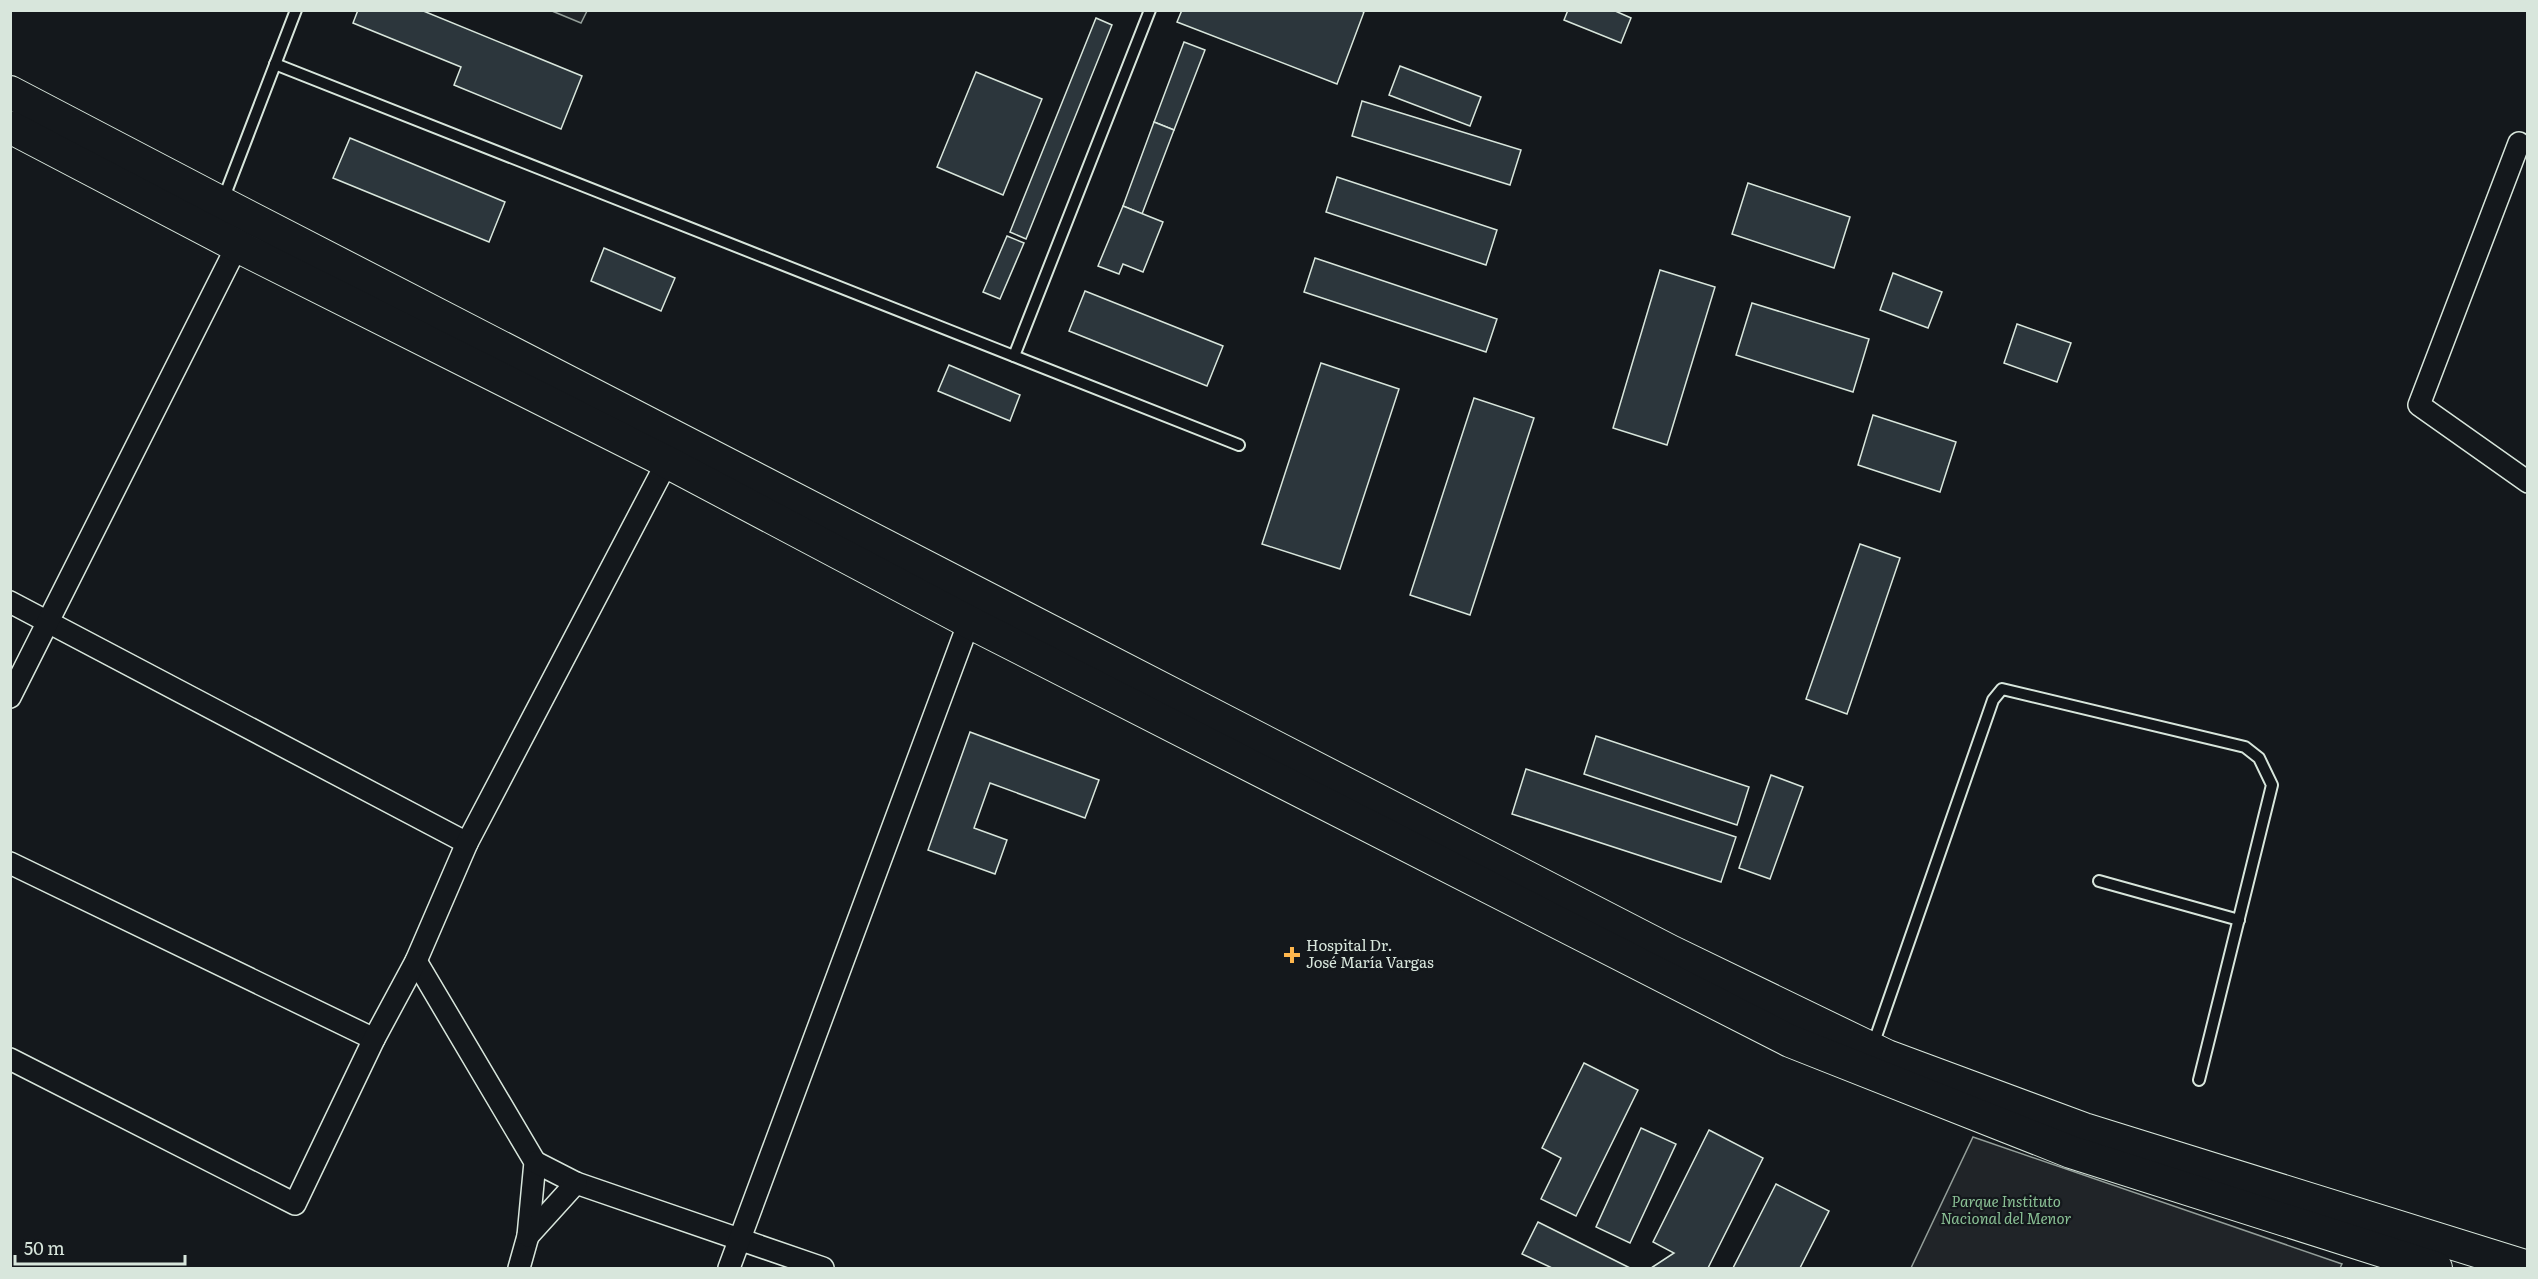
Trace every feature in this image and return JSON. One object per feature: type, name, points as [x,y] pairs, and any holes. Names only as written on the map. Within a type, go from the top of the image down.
[{"type":"main road","points":[[10,92],[1672,952],[1872,1048],[2084,1129],[2528,1267]]},
{"type":"main road","points":[[10,127],[237,246],[667,462],[969,622],[1790,1041],[2071,1152],[2436,1269]]},
{"type":"street","points":[[2519,143],[2419,405],[2528,482]]},
{"type":"street","points":[[10,697],[237,246]]},
{"type":"street","points":[[10,1059],[295,1204],[374,1039],[416,961],[467,843],[667,462]]},
{"type":"street","points":[[729,1269],[980,593]]},
{"type":"street","points":[[10,602],[467,843]]},
{"type":"street","points":[[10,863],[374,1039]]},
{"type":"street","points":[[416,961],[535,1162],[576,1183],[823,1269]]},
{"type":"street","points":[[519,1269],[528,1236],[535,1162]]},
{"type":"street","points":[[528,1236],[576,1183]]},
{"type":"lane","points":[[222,203],[296,10]]},
{"type":"lane","points":[[1014,356],[1150,10]]},
{"type":"lane","points":[[276,64],[1239,445]]},
{"type":"lane","points":[[1872,1048],[1993,700],[2002,689],[2246,747],[2259,758],[2272,785],[2199,1080]]},
{"type":"lane","points":[[2099,880],[2239,920]]},
{"type":"green space","points":[[552,11],[587,11],[581,23]]},
{"type":"green space","name":"Parque Instituto Nacional del Menor","points":[[1973,1137],[2342,1264],[2340,1268],[1911,1268]]},
{"type":"building","points":[[358,10],[421,10],[582,76],[561,129],[454,85],[461,67],[353,23]]},
{"type":"building","points":[[1182,10],[1359,10],[1364,12],[1337,84],[1177,22]]},
{"type":"building","points":[[1568,10],[1613,10],[1631,18],[1621,43],[1564,20]]},
{"type":"building","points":[[1096,18],[1112,25],[1026,239],[1010,232]]},
{"type":"building","points":[[1184,42],[1205,50],[1174,130],[1154,122]]},
{"type":"building","points":[[1400,66],[1481,97],[1470,126],[1389,95]]},
{"type":"building","points":[[976,72],[1042,99],[1003,195],[937,167]]},
{"type":"building","points":[[1362,101],[1521,150],[1510,185],[1352,136]]},
{"type":"building","points":[[1154,122],[1174,130],[1142,214],[1123,206]]},
{"type":"building","points":[[350,138],[505,202],[489,242],[333,178]]},
{"type":"building","points":[[1337,177],[1497,230],[1486,265],[1326,212]]},
{"type":"building","points":[[1748,183],[1850,217],[1834,268],[1732,234]]},
{"type":"building","points":[[1123,206],[1163,222],[1143,272],[1123,264],[1119,274],[1098,266]]},
{"type":"building","points":[[1007,236],[1024,243],[1000,299],[983,292]]},
{"type":"building","points":[[604,248],[675,278],[661,311],[591,281]]},
{"type":"building","points":[[1315,258],[1497,319],[1486,352],[1304,292]]},
{"type":"building","points":[[1660,270],[1715,287],[1667,445],[1613,428]]},
{"type":"building","points":[[1893,273],[1942,292],[1928,328],[1880,310]]},
{"type":"building","points":[[1085,291],[1223,346],[1207,386],[1069,331]]},
{"type":"building","points":[[1752,303],[1869,339],[1853,392],[1736,355]]},
{"type":"building","points":[[2017,324],[2071,343],[2057,382],[2004,363]]},
{"type":"building","points":[[1321,363],[1399,389],[1340,569],[1262,544]]},
{"type":"building","points":[[949,365],[1020,395],[1010,421],[938,391]]},
{"type":"building","points":[[1474,398],[1534,418],[1470,615],[1410,595]]},
{"type":"building","points":[[1873,415],[1956,442],[1940,492],[1858,465]]},
{"type":"building","points":[[1860,544],[1900,558],[1847,714],[1806,699]]},
{"type":"building","points":[[970,732],[1099,780],[1085,818],[990,783],[974,828],[1007,840],[995,874],[928,850]]},
{"type":"building","points":[[1596,736],[1749,787],[1737,825],[1584,774]]},
{"type":"building","points":[[1526,769],[1736,837],[1721,882],[1512,814]]},
{"type":"building","points":[[1771,775],[1803,787],[1770,879],[1739,868]]},
{"type":"building","points":[[1584,1063],[1638,1090],[1576,1216],[1541,1199],[1561,1158],[1542,1148]]},
{"type":"building","points":[[1641,1128],[1676,1144],[1630,1243],[1596,1227]]},
{"type":"building","points":[[1709,1130],[1763,1158],[1708,1268],[1651,1268],[1674,1253],[1653,1242]]},
{"type":"building","points":[[1776,1184],[1829,1211],[1800,1268],[1733,1268]]},
{"type":"building","points":[[1538,1222],[1630,1268],[1552,1268],[1522,1254]]},
{"type":"place","name":"Hospital Dr. José María Vargas","points":[[1292,955]]}]
